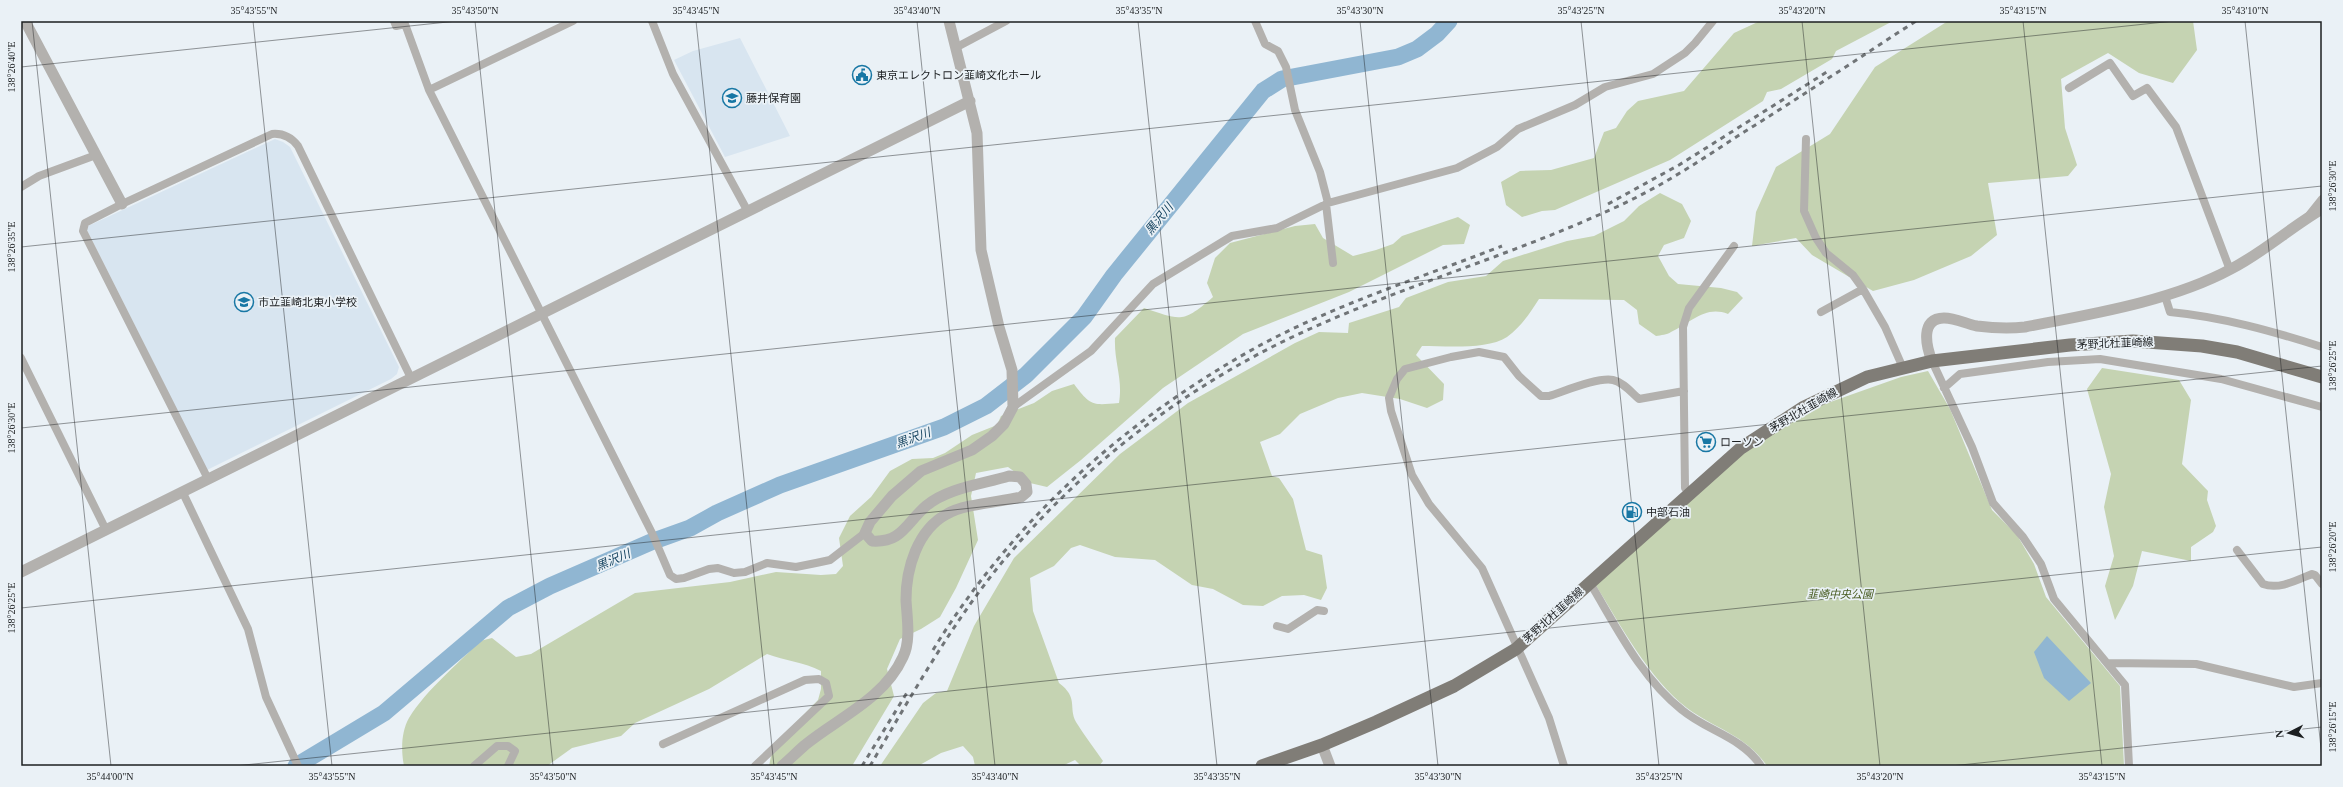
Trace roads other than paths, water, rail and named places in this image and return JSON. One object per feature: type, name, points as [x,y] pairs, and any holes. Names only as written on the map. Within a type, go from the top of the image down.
[{"type":"main road","name":"茅野北杜韮崎線","points":[[1262,766],[1322,746],[1454,686],[1516,649],[1741,448],[1804,407],[1856,382],[1932,361],[2070,345],[2134,341],[2202,346],[2237,352],[2322,377]]},
{"type":"street","points":[[25,21],[122,204]]},
{"type":"street","points":[[394,21],[396,26],[405,24],[429,90],[654,536],[670,575],[676,579],[709,569],[718,568],[734,573],[745,572],[767,563],[796,568],[830,560],[865,534],[870,522],[892,496],[921,472],[972,450],[992,436],[1004,424],[1013,407],[1091,351],[1153,284],[1169,273],[1232,236],[1277,228],[1327,204],[1457,168],[1497,147],[1518,129],[1575,105],[1605,87],[1653,74],[1685,53],[1713,21]]},
{"type":"street","points":[[429,90],[573,21]]},
{"type":"street","points":[[652,21],[673,74],[747,210]]},
{"type":"street","points":[[949,21],[957,47],[978,140],[981,250],[1012,378],[1013,407]]},
{"type":"street","points":[[957,47],[1006,21]]},
{"type":"street","points":[[1255,21],[1265,44],[1278,50],[1286,67],[1295,110],[1320,172],[1327,204],[1333,263]]},
{"type":"street","points":[[2069,88],[2110,63],[2133,96],[2147,88],[2176,128],[2230,270]]},
{"type":"street","points":[[21,572],[183,493],[208,479],[747,210],[970,101]]},
{"type":"street","points":[[208,479],[83,231],[85,223],[122,204],[272,134],[280,133],[293,140],[298,146],[411,378]]},
{"type":"street","points":[[1806,139],[1804,211],[1816,238],[1826,252],[1853,275],[1863,289],[1885,327],[1903,368]]},
{"type":"street","points":[[21,186],[39,176],[96,155]]},
{"type":"street","points":[[2308,217],[2322,199]]},
{"type":"street","points":[[2129,766],[2125,685],[2054,599],[2041,564],[2023,537],[1994,503],[1964,428],[1927,349],[1928,327],[1933,321],[1943,318],[1975,326],[2019,328],[2165,296],[2230,270],[2255,256],[2308,217],[2322,209]]},
{"type":"street","points":[[1689,493],[1685,488],[1683,327],[1689,308],[1734,246]]},
{"type":"street","points":[[1821,312],[1863,289]]},
{"type":"street","points":[[2165,296],[2170,312],[2232,321],[2322,347]]},
{"type":"street","points":[[1564,766],[1549,718],[1516,649],[1482,568],[1428,504],[1412,475],[1391,411],[1389,398],[1397,379],[1405,369],[1450,357],[1479,352],[1504,357],[1519,376],[1541,396],[1549,396],[1603,380],[1613,380],[1622,384],[1639,399],[1684,391]]},
{"type":"street","points":[[21,358],[106,530]]},
{"type":"street","points":[[1944,388],[1960,374],[2048,362],[2100,359],[2221,379],[2322,407]]},
{"type":"street","points":[[782,766],[804,746],[871,698],[889,680],[904,657],[907,640],[906,584],[913,557],[924,535],[935,522],[955,510],[1021,497],[1027,492],[1026,484],[1020,477],[1009,476],[959,491],[939,498],[926,506],[902,534],[889,540],[872,541],[865,534]]},
{"type":"street","points":[[183,493],[248,629],[266,697],[296,762]]},
{"type":"street","points":[[2236,550],[2263,584],[2268,586],[2286,585],[2312,574],[2315,575],[2322,584]]},
{"type":"street","points":[[1590,583],[1650,677],[1682,711],[1733,739],[1755,757],[1761,766]]},
{"type":"street","points":[[1277,626],[1288,629],[1317,610],[1324,611]]},
{"type":"street","points":[[2108,663],[2196,664],[2294,687],[2322,683]]},
{"type":"street","points":[[663,744],[804,680],[819,679],[826,683],[828,696],[755,766]]},
{"type":"street","points":[[474,766],[497,746],[508,746],[515,751],[508,766]]},
{"type":"street","points":[[1322,746],[1330,766]]},
{"type":"water","points":[[2047,636],[2091,683],[2069,701],[2044,678],[2034,652]]},
{"type":"waterway","name":"黒沢川","points":[[296,766],[384,713],[508,608],[550,586],[651,542],[690,528],[717,513],[780,485],[944,427],[986,406],[1026,375],[1084,317],[1114,275],[1263,91],[1282,79],[1398,57],[1417,49],[1437,34],[1449,21]]},
{"type":"railway","points":[[870,766],[915,689],[963,614],[999,566],[1031,529],[1103,460],[1182,400],[1224,373],[1268,349],[1312,328],[1391,295],[1512,250],[1592,218],[1646,193],[1809,91],[1916,21]]},
{"type":"railway","points":[[1608,204],[1679,165],[1830,70]]},
{"type":"railway","points":[[933,650],[964,603],[998,558],[1035,517],[1075,478],[1117,441],[1162,407],[1208,376],[1286,332],[1347,305],[1502,246]]},
{"type":"railway","points":[[862,766],[908,691]]},
{"type":"place","name":"東京エレクトロン韮崎文化ホール","points":[[862,75]]},
{"type":"place","name":"藤井保育園","points":[[732,98]]},
{"type":"place","name":"市立韮崎北東小学校","points":[[244,302]]},
{"type":"place","name":"ローソン","points":[[1706,442]]},
{"type":"place","name":"中部石油","points":[[1632,512]]},
{"type":"park label","name":"韮崎中央公園","points":[[1840,594]]}]
